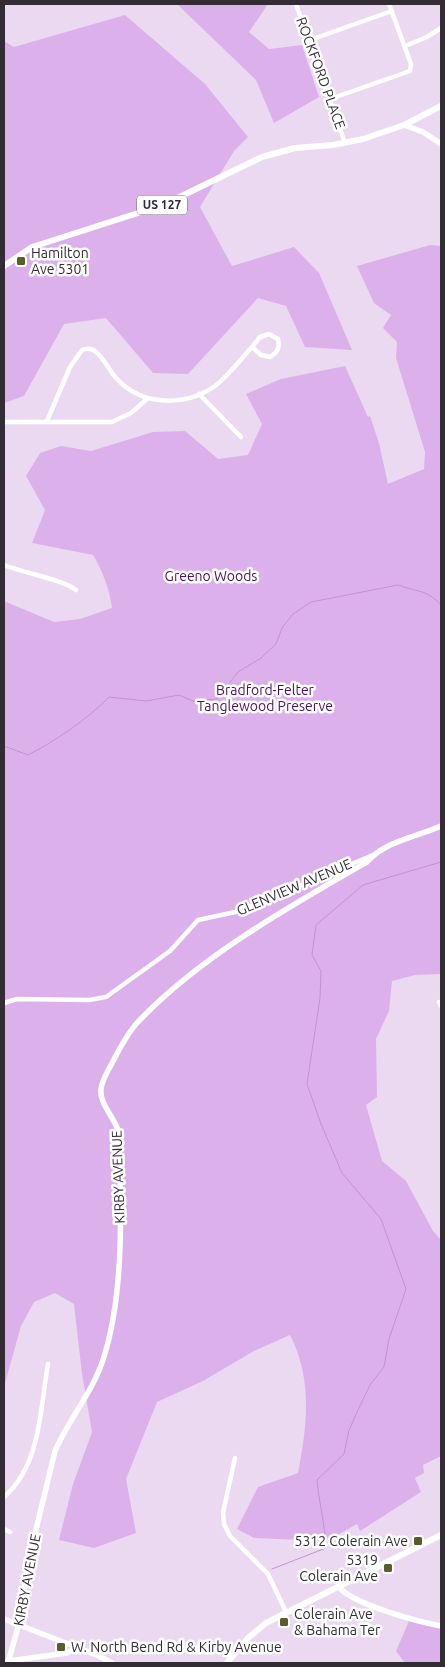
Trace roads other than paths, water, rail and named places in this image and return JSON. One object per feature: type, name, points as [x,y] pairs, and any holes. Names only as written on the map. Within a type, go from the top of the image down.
[{"type":"main road","name":"US 127","points":[[4,266],[22,252],[38,245],[163,205],[262,157],[295,148],[345,143],[404,125],[441,106]]},
{"type":"main road","points":[[228,1663],[256,1630],[286,1612],[441,1536]]},
{"type":"street","name":"ROCKFORD PLACE","points":[[296,4],[345,143]]},
{"type":"street","points":[[330,99],[408,72],[411,68],[389,4]]},
{"type":"street","points":[[310,40],[392,10]]},
{"type":"street","points":[[405,46],[427,37],[441,28]]},
{"type":"street","points":[[419,118],[423,132]]},
{"type":"street","points":[[404,125],[423,132],[441,144]]},
{"type":"street","points":[[47,421],[70,367],[79,353],[85,349],[96,352],[118,381],[147,399],[174,400],[199,394],[222,379],[260,337],[269,334],[278,339],[280,345],[278,350],[270,357],[261,355],[252,347]]},
{"type":"street","points":[[199,394],[241,437]]},
{"type":"street","points":[[4,422],[112,422],[131,413],[147,399]]},
{"type":"street","points":[[4,565],[35,576],[69,584],[76,590]]},
{"type":"street","name":"KIRBY AVENUE","points":[[7,1661],[22,1616],[27,1567],[55,1451],[64,1432],[94,1384],[103,1359],[112,1316],[116,1289],[119,1231],[119,1134],[116,1123],[102,1100],[102,1082],[124,1040],[136,1023],[206,963],[243,938],[367,862],[374,854],[441,826]]},
{"type":"street","name":"GLENVIEW AVENUE","points":[[4,1002],[17,1000],[89,1000],[106,997],[170,951],[198,920],[240,911],[374,854]]},
{"type":"street","points":[[4,1497],[17,1484],[32,1455],[48,1364]]},
{"type":"street","points":[[235,1458],[223,1512],[224,1524],[230,1536],[268,1574],[286,1612]]},
{"type":"street","points":[[4,1529],[10,1532]]},
{"type":"street","points":[[338,1587],[342,1592],[356,1599],[418,1622],[441,1626]]},
{"type":"street","points":[[6,1620],[112,1663]]},
{"type":"street","points":[[7,1661],[67,1653],[77,1648]]},
{"type":"waterway","points":[[4,746],[28,755],[71,729],[109,697],[146,701],[179,695],[193,701],[217,699],[238,672],[261,658],[276,644],[282,628],[293,614],[311,602],[398,585],[426,593],[441,605]]},
{"type":"waterway","points":[[272,1569],[326,1548],[317,1480],[344,1454],[349,1430],[359,1408],[370,1385],[384,1367],[389,1339],[406,1289],[381,1219],[342,1173],[321,1124],[307,1084],[320,998],[321,971],[312,955],[316,925],[363,885],[441,862]]},
{"type":"place","name":"Hamilton Ave 5301","points":[[21,261]]},
{"type":"place","name":"5312 Colerain Ave","points":[[418,1541]]},
{"type":"place","name":"5319 Colerain Ave","points":[[388,1568]]},
{"type":"place","name":"Colerain Ave & Bahama Ter","points":[[284,1622]]},
{"type":"place","name":"W. North Bend Rd & Kirby Avenue","points":[[61,1647]]},
{"type":"park label","name":"Greeno Woods","points":[[211,576]]},
{"type":"park label","name":"Bradford-Felter Tanglewood Preserve","points":[[265,698]]}]
